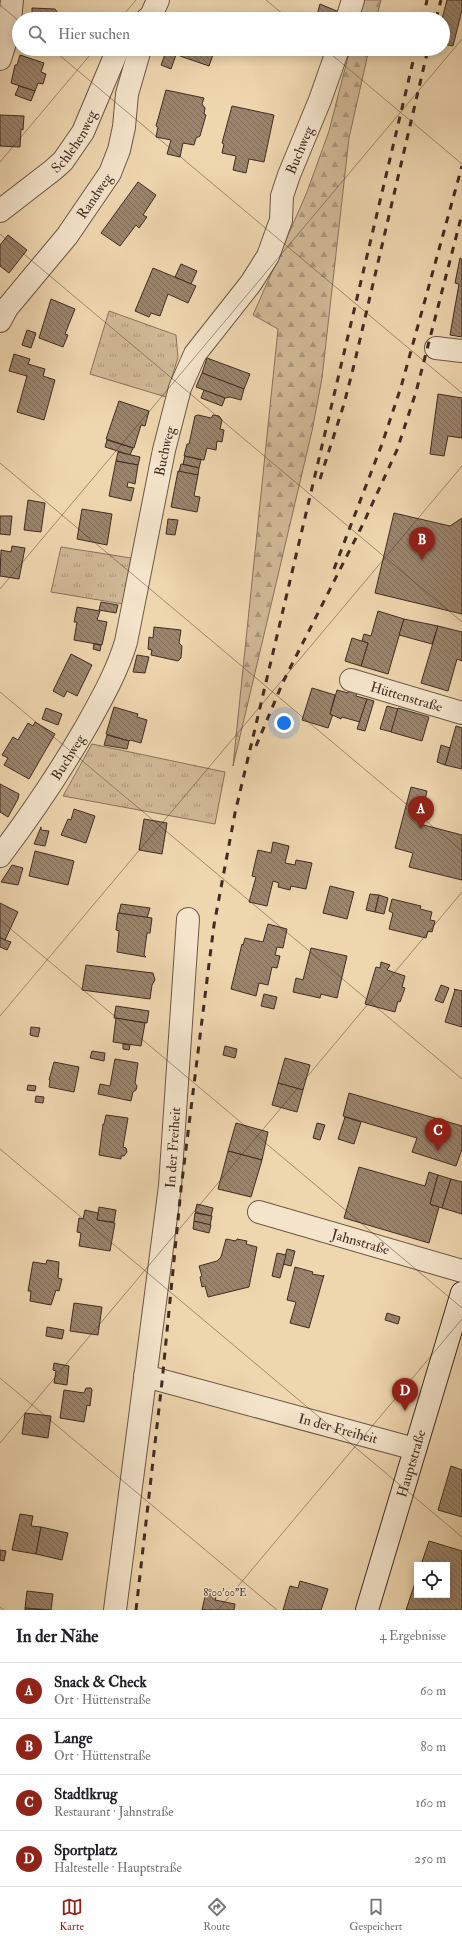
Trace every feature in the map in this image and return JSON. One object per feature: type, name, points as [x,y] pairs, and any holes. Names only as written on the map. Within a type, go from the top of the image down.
[{"type":"street","points":[[0,59],[9,30],[12,0]]},
{"type":"street","points":[[349,12],[353,0]]},
{"type":"street","name":"Schlehenweg","points":[[0,211],[53,170],[75,144],[83,132],[115,56]]},
{"type":"street","name":"Randweg","points":[[0,321],[7,308],[67,236],[110,173],[119,150],[124,127],[127,94],[138,56]]},
{"type":"street","name":"Buchweg","points":[[0,856],[62,768],[97,708],[122,656],[164,450],[180,388],[196,354],[251,283],[268,256],[281,220],[280,212],[285,189],[335,56]]},
{"type":"street","points":[[436,348],[462,351]]},
{"type":"street","name":"Hüttenstraße","points":[[351,680],[462,713]]},
{"type":"street","name":"In der Freiheit","points":[[114,1610],[170,1186],[188,919]]},
{"type":"street","name":"Jahnstraße","points":[[259,1212],[462,1271]]},
{"type":"street","name":"Hauptstraße","points":[[367,1610],[462,1293]]},
{"type":"street","name":"In der Freiheit","points":[[145,1376],[415,1449]]},
{"type":"green space","points":[[363,0],[381,0],[378,12],[360,12]]},
{"type":"green space","points":[[348,56],[367,56],[349,138],[322,378],[312,431],[233,766],[278,329],[253,315],[307,192],[329,131]]},
{"type":"green space","points":[[109,311],[176,335],[178,357],[166,397],[90,374]]},
{"type":"green space","points":[[61,547],[131,558],[123,604],[51,592]]},
{"type":"green space","points":[[92,744],[225,772],[215,824],[63,796]]},
{"type":"building","points":[[447,0],[462,0],[462,10],[453,46],[450,45],[450,12],[444,12]]},
{"type":"building","points":[[320,4],[339,12],[318,12]]},
{"type":"building","points":[[32,8],[55,9],[57,12],[32,12]]},
{"type":"building","points":[[20,56],[44,63],[41,72],[46,74],[43,84],[38,83],[35,91],[11,83],[15,65],[17,65]]},
{"type":"building","points":[[164,56],[176,56],[171,69],[161,65]]},
{"type":"building","points":[[180,56],[213,56],[209,66]]},
{"type":"building","points":[[19,86],[35,91],[31,101],[15,95]]},
{"type":"building","points":[[166,90],[204,98],[202,104],[205,108],[204,114],[206,115],[200,136],[196,138],[194,145],[183,143],[180,157],[167,154],[171,140],[156,137],[158,127],[156,126]]},
{"type":"building","points":[[232,106],[274,115],[264,162],[249,159],[246,173],[233,170],[236,156],[222,153],[224,144],[222,143]]},
{"type":"building","points":[[0,115],[24,116],[23,130],[21,129],[20,147],[0,146]]},
{"type":"building","points":[[138,182],[156,195],[143,215],[147,217],[139,228],[136,225],[120,246],[101,233]]},
{"type":"building","points":[[8,235],[27,250],[9,273],[0,266],[0,245]]},
{"type":"building","points":[[460,258],[462,259],[462,337],[450,335],[459,284],[455,283]]},
{"type":"building","points":[[181,264],[197,271],[191,284],[175,277]]},
{"type":"building","points":[[153,268],[196,286],[188,303],[168,294],[160,316],[151,313],[149,317],[135,311]]},
{"type":"building","points":[[51,299],[75,309],[65,334],[68,335],[63,347],[39,338]]},
{"type":"building","points":[[27,330],[36,333],[31,348],[22,345]]},
{"type":"building","points":[[14,354],[30,359],[28,364],[45,369],[43,376],[55,380],[44,420],[17,412],[27,376],[9,371]]},
{"type":"building","points":[[207,358],[250,374],[244,389],[202,373]]},
{"type":"building","points":[[202,373],[244,389],[241,400],[230,397],[225,398],[196,387]]},
{"type":"building","points":[[204,390],[225,398],[222,406],[201,398]]},
{"type":"building","points":[[438,394],[462,398],[462,438],[448,436],[444,456],[430,454]]},
{"type":"building","points":[[119,401],[149,411],[145,426],[141,425],[134,448],[106,439]]},
{"type":"building","points":[[198,415],[211,418],[213,415],[219,416],[222,420],[220,429],[224,430],[222,442],[217,441],[216,450],[207,448],[204,460],[184,456],[187,444],[189,444],[195,416]]},
{"type":"building","points":[[107,440],[133,448],[130,455],[105,447]]},
{"type":"building","points":[[118,452],[140,457],[138,465],[116,461]]},
{"type":"building","points":[[185,456],[201,460],[199,468],[183,464]]},
{"type":"building","points":[[116,461],[138,465],[135,484],[128,482],[127,487],[134,488],[131,501],[109,496]]},
{"type":"building","points":[[181,464],[199,468],[198,475],[179,472]]},
{"type":"building","points":[[178,471],[198,475],[194,496],[200,497],[197,512],[171,507]]},
{"type":"building","points":[[28,500],[45,503],[41,532],[24,530]]},
{"type":"building","points":[[82,509],[112,514],[107,545],[77,539]]},
{"type":"building","points":[[394,513],[450,526],[462,518],[462,614],[375,593]]},
{"type":"building","points":[[0,516],[12,516],[10,535],[0,534]]},
{"type":"building","points":[[168,519],[178,520],[175,535],[166,534]]},
{"type":"building","points":[[12,546],[25,548],[19,579],[0,576],[1,550],[11,552]]},
{"type":"building","points":[[101,602],[118,605],[116,613],[99,610]]},
{"type":"building","points":[[77,607],[100,611],[97,620],[107,622],[102,645],[74,640],[77,622],[74,622]]},
{"type":"building","points":[[378,611],[404,619],[388,674],[361,666],[368,643],[362,641],[364,634],[371,636]]},
{"type":"building","points":[[404,619],[438,626],[432,644],[399,635]]},
{"type":"building","points":[[438,626],[462,632],[462,661],[457,659],[448,691],[421,683]]},
{"type":"building","points":[[154,627],[181,630],[179,643],[182,646],[181,658],[178,661],[151,655],[152,650],[148,649],[149,637],[153,638]]},
{"type":"building","points":[[352,638],[368,643],[361,666],[345,661]]},
{"type":"building","points":[[94,644],[101,645],[100,651],[93,649]]},
{"type":"building","points":[[71,654],[92,665],[77,696],[67,691],[64,697],[53,691]]},
{"type":"building","points":[[137,655],[149,657],[145,673],[133,672]]},
{"type":"building","points":[[312,688],[335,695],[330,714],[333,714],[328,728],[302,720]]},
{"type":"building","points":[[349,688],[357,690],[356,696],[367,699],[360,722],[342,717],[341,719],[330,714],[337,690],[348,693]]},
{"type":"building","points":[[367,699],[374,701],[365,731],[357,729]]},
{"type":"building","points":[[387,706],[398,709],[392,732],[380,729]]},
{"type":"building","points":[[114,707],[138,714],[137,717],[147,720],[141,743],[106,734]]},
{"type":"building","points":[[46,708],[62,714],[58,725],[42,719]]},
{"type":"building","points":[[398,708],[429,717],[422,741],[391,732]]},
{"type":"building","points":[[35,722],[55,734],[29,779],[4,765],[8,758],[2,755],[13,737],[18,740],[28,723],[33,726]]},
{"type":"building","points":[[456,726],[462,728],[462,769],[445,765]]},
{"type":"building","points":[[107,735],[129,741],[127,749],[104,745]]},
{"type":"building","points":[[441,745],[450,748],[445,765],[437,762]]},
{"type":"building","points":[[0,784],[19,794],[18,799],[8,817],[0,812]]},
{"type":"building","points":[[411,787],[427,791],[420,824],[462,835],[462,880],[409,867],[413,853],[395,848]]},
{"type":"building","points":[[74,809],[95,816],[86,843],[61,835],[68,819],[71,820]]},
{"type":"building","points":[[144,819],[167,823],[162,854],[139,850]]},
{"type":"building","points":[[41,827],[41,830],[49,831],[45,846],[34,844]]},
{"type":"building","points":[[273,842],[289,846],[285,863],[295,865],[296,860],[312,863],[306,889],[291,886],[290,890],[278,887],[279,883],[273,881],[267,906],[249,902],[256,877],[252,876],[258,850],[271,853]]},
{"type":"building","points":[[35,851],[74,861],[68,885],[29,876]]},
{"type":"building","points":[[12,865],[23,868],[18,885],[1,882]]},
{"type":"building","points":[[330,886],[354,892],[347,919],[323,913]]},
{"type":"building","points":[[370,894],[379,895],[375,912],[366,910]]},
{"type":"building","points":[[379,895],[388,898],[384,914],[375,912]]},
{"type":"building","points":[[392,899],[421,906],[420,909],[432,912],[430,920],[435,921],[432,932],[428,931],[426,938],[389,929],[393,913],[389,911]]},
{"type":"building","points":[[0,903],[18,912],[5,940],[0,938]]},
{"type":"building","points":[[121,904],[150,908],[147,918],[119,913]]},
{"type":"building","points":[[118,913],[152,918],[150,933],[147,933],[144,955],[146,957],[117,952],[119,931],[116,930]]},
{"type":"building","points":[[268,924],[287,929],[283,948],[277,947],[275,955],[280,956],[277,968],[272,967],[268,985],[259,983],[256,996],[231,989],[242,944],[243,945],[245,938],[263,942]]},
{"type":"building","points":[[0,938],[11,942],[7,950],[0,947]]},
{"type":"building","points":[[311,948],[347,956],[337,998],[321,994],[320,998],[293,992],[296,978],[303,980]]},
{"type":"building","points":[[381,962],[390,965],[387,970],[405,976],[402,987],[405,988],[400,1002],[398,1001],[395,1012],[365,1004],[376,967],[380,968]]},
{"type":"building","points":[[86,965],[153,973],[155,980],[152,985],[150,999],[82,990]]},
{"type":"building","points":[[441,985],[449,988],[443,1003],[435,1000]]},
{"type":"building","points":[[454,989],[462,991],[462,1027],[445,1022],[455,990]]},
{"type":"building","points":[[264,994],[277,997],[274,1009],[261,1006]]},
{"type":"building","points":[[116,1006],[149,1011],[147,1023],[114,1018]]},
{"type":"building","points":[[116,1018],[145,1023],[141,1046],[113,1042]]},
{"type":"building","points":[[31,1027],[40,1028],[38,1037],[30,1035]]},
{"type":"building","points":[[123,1044],[130,1045],[129,1050],[123,1049]]},
{"type":"building","points":[[225,1046],[237,1049],[235,1058],[223,1055]]},
{"type":"building","points":[[92,1051],[105,1053],[104,1061],[90,1058]]},
{"type":"building","points":[[285,1058],[310,1065],[303,1090],[278,1083]]},
{"type":"building","points":[[115,1059],[138,1063],[135,1083],[137,1086],[136,1090],[133,1092],[131,1101],[98,1094],[100,1084],[110,1086]]},
{"type":"building","points":[[54,1062],[79,1067],[74,1092],[49,1087],[49,1080]]},
{"type":"building","points":[[278,1083],[303,1090],[297,1112],[272,1105]]},
{"type":"building","points":[[28,1085],[36,1086],[35,1091],[27,1090]]},
{"type":"building","points":[[349,1093],[462,1126],[462,1149],[456,1166],[412,1152],[417,1138],[343,1116]]},
{"type":"building","points":[[36,1096],[44,1097],[43,1103],[35,1102]]},
{"type":"building","points":[[106,1115],[128,1118],[123,1147],[126,1148],[127,1152],[124,1156],[121,1156],[121,1159],[99,1155],[103,1124]]},
{"type":"building","points":[[345,1117],[361,1122],[354,1144],[338,1139]]},
{"type":"building","points":[[236,1123],[268,1132],[262,1160],[228,1151]]},
{"type":"building","points":[[317,1123],[325,1125],[320,1140],[313,1138]]},
{"type":"building","points":[[228,1151],[262,1160],[251,1197],[218,1189]]},
{"type":"building","points":[[359,1167],[425,1186],[429,1172],[438,1175],[430,1204],[439,1207],[429,1243],[344,1218]]},
{"type":"building","points":[[438,1175],[451,1179],[442,1208],[430,1204]]},
{"type":"building","points":[[451,1179],[462,1182],[462,1214],[442,1208]]},
{"type":"building","points":[[197,1204],[213,1208],[211,1216],[195,1212]]},
{"type":"building","points":[[99,1207],[116,1210],[114,1222],[97,1220]]},
{"type":"building","points":[[85,1210],[98,1213],[97,1220],[115,1223],[110,1251],[79,1246],[81,1233],[77,1232],[79,1218],[83,1219]]},
{"type":"building","points":[[195,1213],[212,1216],[210,1225],[194,1221]]},
{"type":"building","points":[[194,1221],[211,1225],[209,1233],[193,1229]]},
{"type":"building","points":[[226,1239],[247,1241],[246,1244],[257,1247],[249,1287],[208,1297],[205,1286],[202,1287],[200,1277],[202,1276],[199,1266],[217,1261],[221,1257]]},
{"type":"building","points":[[287,1249],[295,1251],[291,1266],[283,1264]]},
{"type":"building","points":[[277,1253],[286,1255],[280,1278],[272,1276]]},
{"type":"building","points":[[47,1260],[59,1262],[58,1278],[62,1279],[59,1291],[56,1290],[51,1305],[30,1301],[31,1291],[28,1291],[33,1262],[46,1264]]},
{"type":"building","points":[[295,1267],[313,1272],[312,1274],[324,1275],[309,1328],[290,1323],[296,1302],[287,1300]]},
{"type":"building","points":[[74,1303],[102,1307],[98,1335],[70,1331]]},
{"type":"building","points":[[387,1313],[400,1317],[398,1324],[385,1320]]},
{"type":"building","points":[[47,1327],[64,1330],[62,1339],[46,1336]]},
{"type":"building","points":[[54,1363],[69,1366],[67,1385],[54,1383],[56,1371],[53,1370]]},
{"type":"building","points":[[86,1388],[91,1388],[92,1390],[90,1406],[87,1405],[84,1422],[60,1418],[64,1390],[84,1393]]},
{"type":"building","points":[[25,1413],[51,1416],[48,1438],[22,1434]]},
{"type":"building","points":[[451,1466],[462,1470],[462,1517],[438,1510]]},
{"type":"building","points":[[20,1514],[33,1516],[31,1526],[41,1527],[36,1554],[12,1550]]},
{"type":"building","points":[[41,1527],[68,1533],[62,1560],[36,1554]]},
{"type":"building","points":[[429,1541],[462,1551],[462,1610],[406,1610],[414,1586],[414,1598],[450,1598],[450,1562],[422,1562]]},
{"type":"building","points":[[0,1550],[6,1551],[4,1561],[0,1560]]},
{"type":"building","points":[[300,1581],[328,1589],[321,1610],[283,1610],[290,1586],[298,1588]]},
{"type":"building","points":[[27,1591],[53,1594],[51,1610],[25,1608]]},
{"type":"building","points":[[206,1592],[217,1594],[215,1600],[235,1604],[234,1610],[202,1610]]},
{"type":"building","points":[[25,1608],[44,1610],[25,1610]]},
{"type":"railway","points":[[424,12],[427,0]]},
{"type":"railway","points":[[438,12],[441,0]]},
{"type":"railway","points":[[136,1610],[162,1382],[181,1189],[214,925],[235,813],[414,56]]},
{"type":"railway","points":[[320,479],[344,404],[354,365],[426,56]]},
{"type":"railway","points":[[334,569],[382,444],[401,387],[462,166]]},
{"type":"railway","points":[[256,746],[283,682],[363,524],[397,450],[416,392],[462,214]]},
{"type":"place","name":"Lange","points":[[422,560]]},
{"type":"place","name":"Snack & Check","points":[[421,829]]},
{"type":"place","name":"Stadtlkrug","points":[[438,1151]]},
{"type":"place","name":"Sportplatz","points":[[405,1411]]}]
